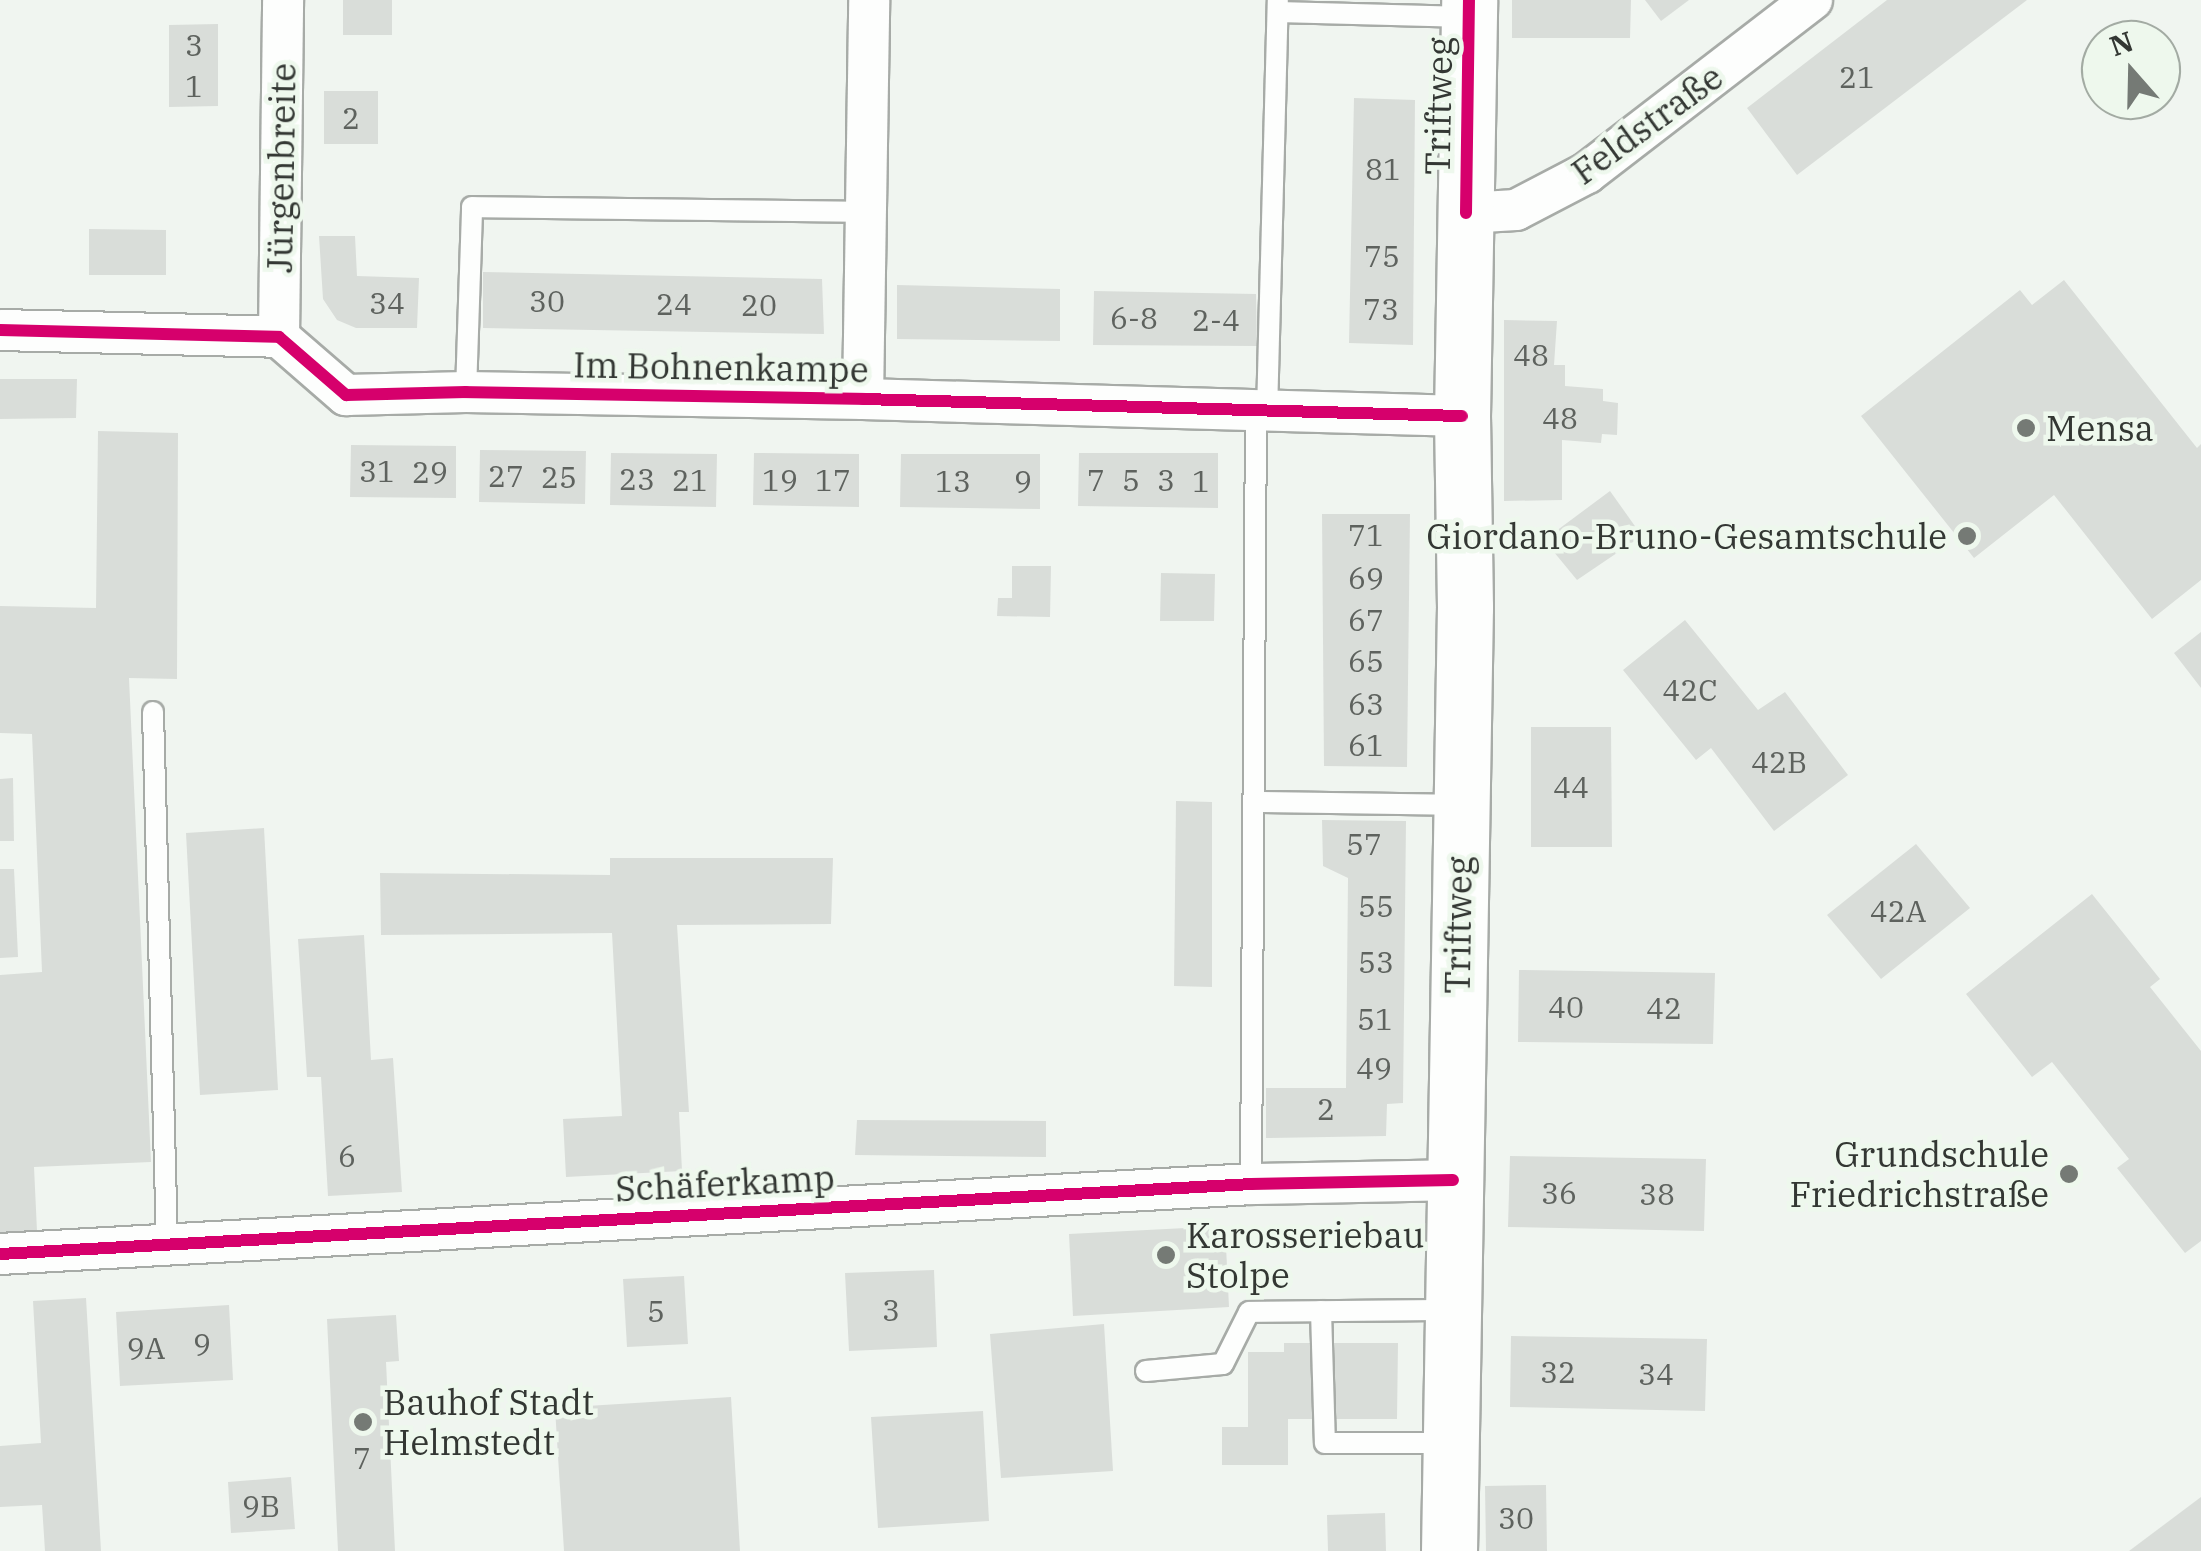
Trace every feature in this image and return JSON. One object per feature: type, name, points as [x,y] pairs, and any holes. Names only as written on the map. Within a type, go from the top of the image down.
[{"type":"main road","name":"Triftweg","points":[[1450,1551],[1453,1180],[1466,607],[1462,416],[1469,9]]},
{"type":"street","name":"Jürgenbreite","points":[[280,336],[284,0]]},
{"type":"street","points":[[863,400],[869,0]]},
{"type":"street","name":"Feldstraße","points":[[1466,213],[1516,210],[1586,173],[1812,0]]},
{"type":"street","points":[[0,330],[280,336]]},
{"type":"street","name":"Im Bohnenkampe","points":[[280,336],[346,395],[466,392],[1462,416]]},
{"type":"street","name":"Schäferkamp","points":[[0,1254],[1251,1184],[1453,1180]]},
{"type":"lane","points":[[1251,1184],[1262,413],[1278,6],[1469,9]]},
{"type":"lane","points":[[466,392],[472,207],[866,212]]},
{"type":"lane","points":[[153,712],[167,1244]]},
{"type":"lane","points":[[1254,802],[1460,805]]},
{"type":"lane","points":[[1146,1371],[1222,1364],[1250,1312],[1453,1310]]},
{"type":"lane","points":[[1322,1311],[1325,1444],[1450,1444]]},
{"type":"building","points":[[343,0],[392,0],[392,35],[343,35]]},
{"type":"building","points":[[1512,0],[1631,0],[1630,38],[1512,38]]},
{"type":"building","points":[[1645,0],[1689,0],[1661,21]]},
{"type":"building","points":[[1887,0],[2027,0],[1797,175],[1747,108]]},
{"type":"building","points":[[218,24],[218,106],[169,107],[169,25]]},
{"type":"building","points":[[324,91],[378,91],[378,144],[324,144]]},
{"type":"building","points":[[1354,98],[1415,100],[1413,345],[1349,343]]},
{"type":"building","points":[[89,229],[166,230],[166,275],[89,275]]},
{"type":"building","points":[[319,236],[355,236],[357,276],[419,278],[417,328],[356,328],[337,320],[323,299]]},
{"type":"building","points":[[483,272],[822,279],[824,334],[483,328]]},
{"type":"building","name":"Mensa","points":[[2064,280],[2197,448],[2201,444],[2201,580],[2152,619],[2054,495],[1974,558],[1861,416],[2020,290],[2032,305]]},
{"type":"building","points":[[897,285],[1060,289],[1060,341],[897,339]]},
{"type":"building","points":[[1094,291],[1256,294],[1257,346],[1093,345]]},
{"type":"building","points":[[1504,320],[1557,321],[1554,365],[1565,365],[1565,386],[1603,389],[1603,401],[1618,403],[1617,435],[1602,434],[1601,443],[1562,440],[1562,500],[1504,501]]},
{"type":"building","points":[[0,379],[77,379],[76,418],[0,419]]},
{"type":"building","points":[[98,431],[178,433],[177,679],[129,678],[151,1162],[34,1167],[37,1231],[0,1233],[0,975],[42,972],[32,734],[0,733],[0,606],[96,608]]},
{"type":"building","points":[[351,445],[456,446],[456,498],[350,497]]},
{"type":"building","points":[[480,450],[586,451],[585,504],[479,502]]},
{"type":"building","points":[[611,453],[717,454],[716,507],[610,505]]},
{"type":"building","points":[[754,453],[859,454],[859,507],[753,505]]},
{"type":"building","points":[[1079,453],[1218,453],[1218,508],[1078,506]]},
{"type":"building","points":[[901,454],[1040,454],[1040,509],[900,507]]},
{"type":"building","points":[[1610,491],[1642,536],[1577,580],[1544,540]]},
{"type":"building","points":[[1322,514],[1410,514],[1407,767],[1324,766]]},
{"type":"building","points":[[1012,566],[1051,566],[1050,617],[997,616],[998,598],[1012,598]]},
{"type":"building","points":[[1161,573],[1215,574],[1214,621],[1160,621]]},
{"type":"building","points":[[1685,620],[1758,710],[1785,692],[1848,775],[1774,831],[1711,748],[1696,760],[1623,670]]},
{"type":"building","points":[[2201,632],[2201,688],[2174,653]]},
{"type":"building","points":[[1531,727],[1611,727],[1612,847],[1531,847]]},
{"type":"building","points":[[13,778],[14,841],[0,841],[0,779]]},
{"type":"building","points":[[1176,801],[1212,802],[1212,987],[1174,986]]},
{"type":"building","points":[[1322,820],[1406,821],[1403,1103],[1387,1104],[1386,1136],[1266,1138],[1266,1088],[1346,1088],[1348,878],[1323,866]]},
{"type":"building","points":[[264,828],[278,1090],[200,1095],[186,833]]},
{"type":"building","points":[[1916,844],[1970,908],[1881,979],[1827,915]]},
{"type":"building","points":[[610,858],[833,858],[831,924],[677,925],[689,1112],[679,1112],[682,1171],[566,1177],[563,1119],[622,1116],[612,933],[381,935],[380,873],[610,875]]},
{"type":"building","points":[[0,869],[14,869],[18,957],[0,958]]},
{"type":"building","points":[[2092,894],[2160,979],[2150,987],[2201,1051],[2201,1241],[2185,1253],[2117,1168],[2129,1159],[2052,1062],[2032,1077],[1966,994]]},
{"type":"building","points":[[364,935],[371,1060],[393,1058],[402,1192],[328,1196],[321,1077],[307,1077],[298,939]]},
{"type":"building","points":[[1519,970],[1715,973],[1713,1044],[1518,1042]]},
{"type":"building","points":[[857,1120],[1046,1121],[1046,1157],[855,1155]]},
{"type":"building","points":[[1510,1156],[1706,1159],[1704,1231],[1508,1227]]},
{"type":"building","points":[[1225,1226],[1229,1307],[1073,1316],[1069,1234]]},
{"type":"building","points":[[934,1270],[937,1347],[849,1351],[845,1273]]},
{"type":"building","points":[[684,1276],[688,1344],[627,1347],[623,1279]]},
{"type":"building","points":[[86,1298],[101,1551],[45,1551],[42,1505],[0,1507],[0,1446],[41,1443],[33,1301]]},
{"type":"building","points":[[229,1305],[233,1380],[120,1386],[116,1312]]},
{"type":"building","points":[[396,1315],[399,1361],[386,1362],[395,1551],[338,1551],[327,1319]]},
{"type":"building","points":[[1104,1324],[1113,1471],[1001,1478],[990,1334]]},
{"type":"building","points":[[1511,1336],[1707,1339],[1705,1411],[1510,1407]]},
{"type":"building","points":[[1284,1343],[1398,1343],[1397,1419],[1288,1419],[1288,1465],[1222,1465],[1222,1427],[1248,1427],[1248,1352],[1284,1352]]},
{"type":"building","points":[[731,1397],[740,1551],[564,1551],[555,1408]]},
{"type":"building","points":[[983,1411],[989,1521],[878,1528],[871,1417]]},
{"type":"building","points":[[291,1477],[295,1529],[231,1533],[228,1482]]},
{"type":"building","points":[[1546,1485],[1547,1551],[1486,1551],[1485,1486]]},
{"type":"building","points":[[2201,1497],[2201,1551],[2129,1551]]},
{"type":"building","points":[[1385,1513],[1386,1551],[1328,1551],[1327,1515]]},
{"type":"cycle path","points":[[1466,213],[1469,0]]},
{"type":"cycle path","points":[[0,330],[279,337],[346,395],[466,392],[863,399],[1462,416]]},
{"type":"cycle path","points":[[0,1254],[1251,1184],[1453,1180]]},
{"type":"place","name":"Mensa","points":[[2026,428]]},
{"type":"place","name":"Giordano-Bruno-Gesamtschule","points":[[1967,536]]},
{"type":"place","name":"Grundschule Friedrichstraße","points":[[2069,1174]]},
{"type":"place","name":"Karosseriebau Stolpe","points":[[1166,1255]]},
{"type":"place","name":"Bauhof Stadt Helmstedt","points":[[363,1422]]}]
